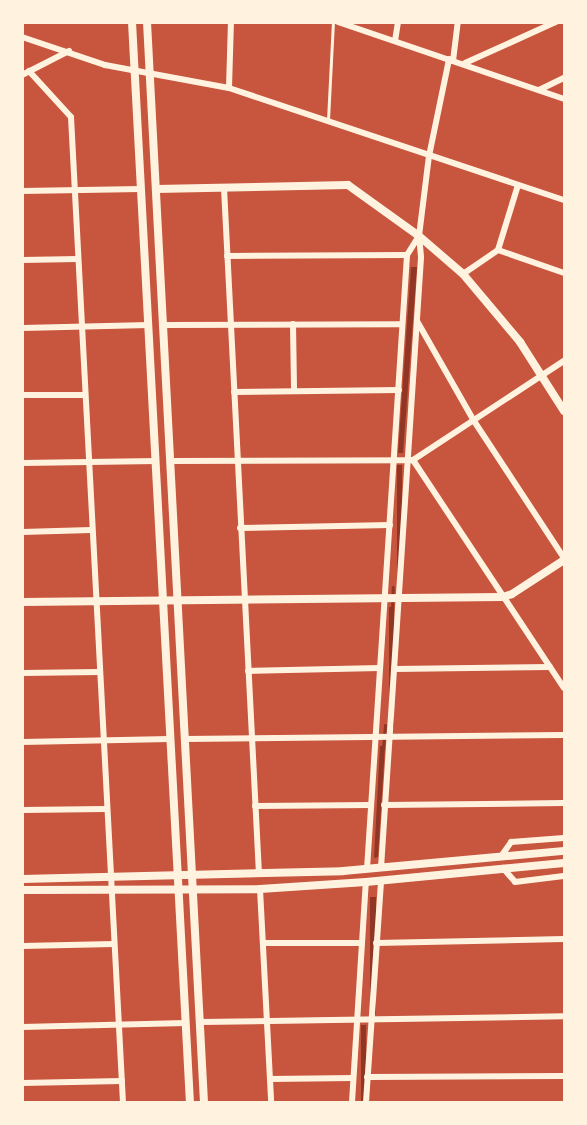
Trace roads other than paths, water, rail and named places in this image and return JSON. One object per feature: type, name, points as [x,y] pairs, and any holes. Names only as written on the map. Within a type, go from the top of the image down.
[{"type":"street","points":[[132,22],[190,1102]]},
{"type":"street","points":[[147,22],[204,1102]]},
{"type":"street","points":[[229,88],[231,22]]},
{"type":"street","points":[[338,22],[464,63],[564,99]]},
{"type":"street","points":[[395,41],[398,22]]},
{"type":"street","points":[[367,869],[380,668],[408,459],[421,257],[419,236],[429,156],[458,22]]},
{"type":"street","points":[[464,63],[556,22]]},
{"type":"street","points":[[22,37],[105,64],[229,88],[564,200]]},
{"type":"street","points":[[69,51],[26,73],[71,117],[105,808],[123,1102]]},
{"type":"street","points":[[539,90],[564,78]]},
{"type":"street","points":[[156,189],[348,185],[419,236],[463,274],[500,316],[564,411]]},
{"type":"street","points":[[463,274],[498,250],[518,185]]},
{"type":"street","points":[[224,188],[243,600],[259,873]]},
{"type":"street","points":[[22,191],[141,189]]},
{"type":"street","points":[[381,868],[394,669],[390,525],[402,324],[407,255],[419,236]]},
{"type":"street","points":[[498,250],[564,273]]},
{"type":"street","points":[[227,256],[407,255]]},
{"type":"street","points":[[22,260],[78,259]]},
{"type":"street","points":[[22,602],[503,597],[512,594],[564,559],[474,422],[416,321]]},
{"type":"street","points":[[293,324],[294,391]]},
{"type":"street","points":[[163,325],[402,324]]},
{"type":"street","points":[[22,328],[148,325]]},
{"type":"street","points":[[170,461],[408,459],[474,422],[564,361]]},
{"type":"street","points":[[234,392],[399,390]]},
{"type":"street","points":[[22,395],[84,394]]},
{"type":"street","points":[[408,459],[564,688]]},
{"type":"street","points":[[22,463],[156,461]]},
{"type":"street","points":[[240,528],[390,525]]},
{"type":"street","points":[[22,532],[91,530]]},
{"type":"street","points":[[394,669],[550,667]]},
{"type":"street","points":[[248,670],[380,668]]},
{"type":"street","points":[[22,673],[99,672]]},
{"type":"street","points":[[184,739],[564,735]]},
{"type":"street","points":[[22,742],[170,739]]},
{"type":"street","points":[[384,805],[564,803]]},
{"type":"street","points":[[255,806],[371,805]]},
{"type":"street","points":[[22,810],[105,808]]},
{"type":"street","points":[[502,855],[511,842],[564,838]]},
{"type":"street","points":[[22,879],[367,869],[564,851]]},
{"type":"street","points":[[22,890],[260,890],[564,863]]},
{"type":"street","points":[[503,867],[515,882],[564,876]]},
{"type":"street","points":[[366,1102],[369,1019],[381,881]]},
{"type":"street","points":[[352,1102],[366,882]]},
{"type":"street","points":[[260,890],[271,1102]]},
{"type":"street","points":[[376,943],[564,939]]},
{"type":"street","points":[[263,943],[362,943]]},
{"type":"street","points":[[22,946],[114,945]]},
{"type":"street","points":[[201,1022],[564,1016]]},
{"type":"street","points":[[22,1027],[186,1023]]},
{"type":"street","points":[[367,1077],[564,1076]]},
{"type":"street","points":[[270,1079],[353,1078]]},
{"type":"street","points":[[22,1083],[122,1080]]},
{"type":"lane","points":[[328,122],[333,22]]},
{"type":"waterway","points":[[392,610],[393,587]]},
{"type":"waterway","points":[[383,748],[385,725]]}]
